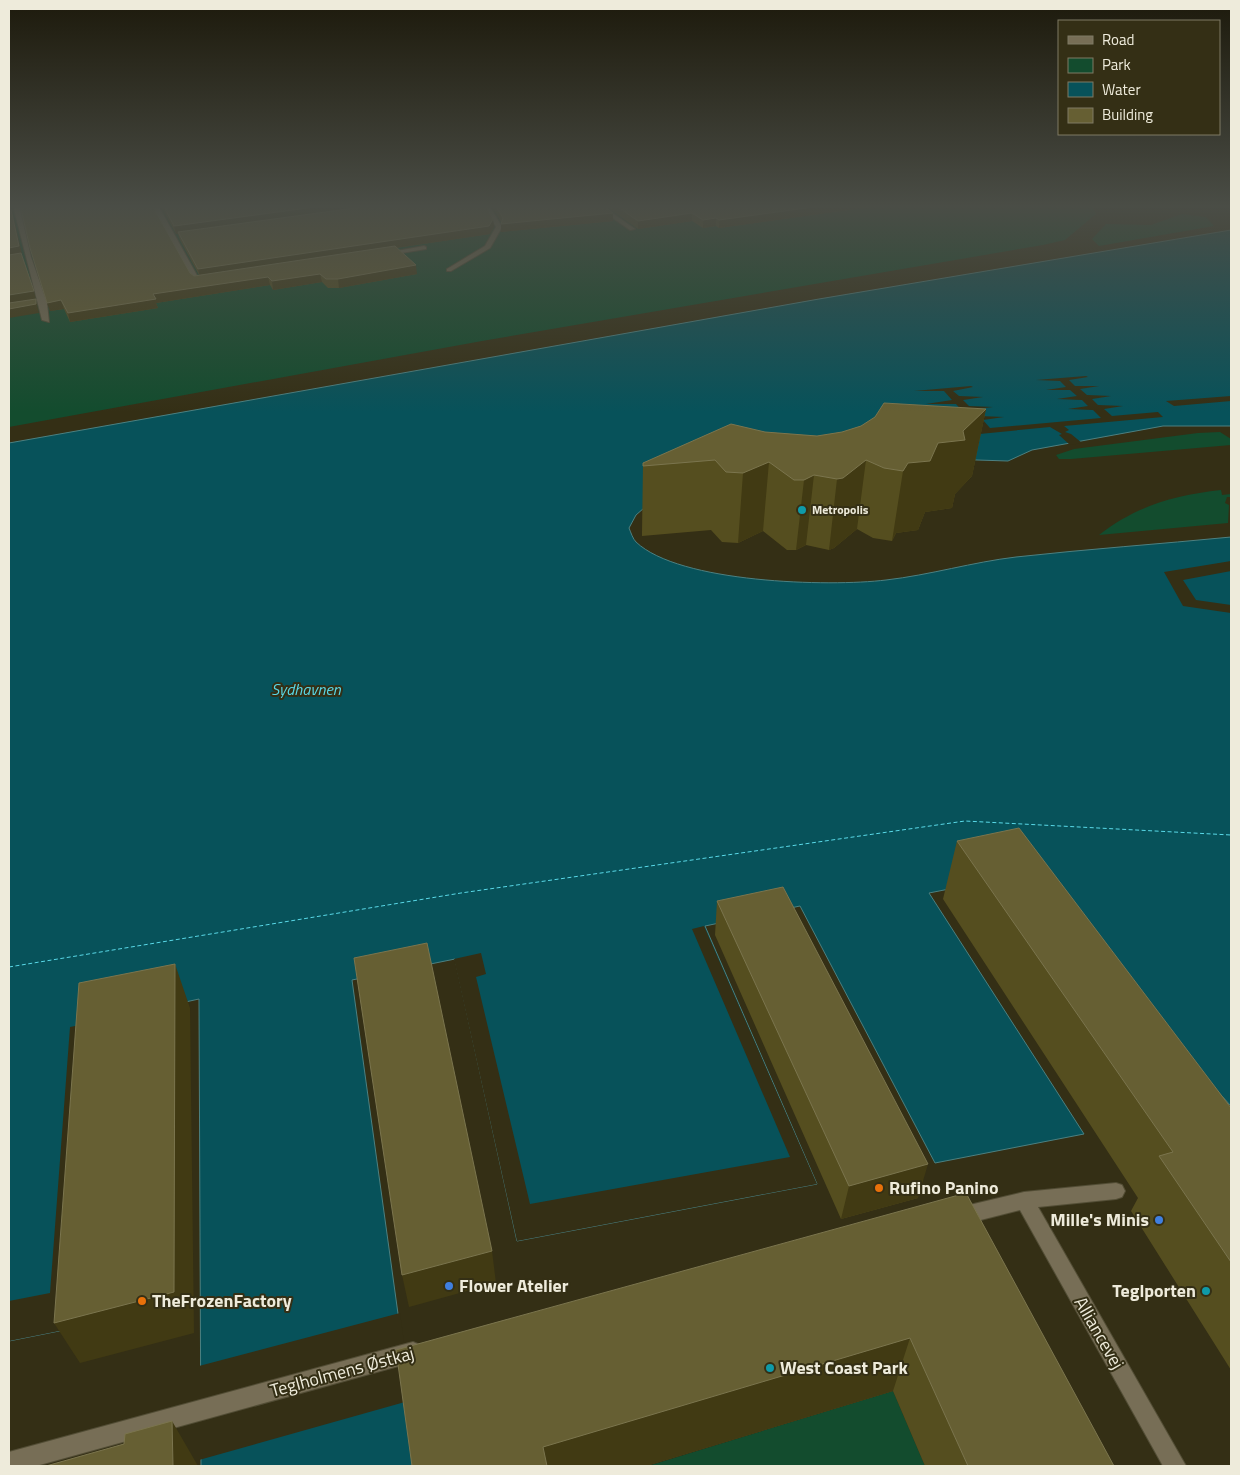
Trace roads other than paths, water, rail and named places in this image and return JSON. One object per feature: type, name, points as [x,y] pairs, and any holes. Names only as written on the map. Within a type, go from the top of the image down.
[{"type":"street","points":[[33,274],[43,303],[46,320]]},
{"type":"street","points":[[193,274],[197,281],[216,278]]},
{"type":"street","points":[[35,304],[43,303]]},
{"type":"street","points":[[948,1219],[1024,1200],[1116,1192]]},
{"type":"street","name":"Alliancevej","points":[[1024,1200],[1175,1466]]},
{"type":"street","name":"Teglholmens Østkaj","points":[[9,1463],[430,1348]]},
{"type":"water","name":"Sydhavnen","points":[[969,274],[1231,274],[1231,426],[1163,426],[1032,450],[1008,461],[822,455],[652,501],[636,515],[629,528],[636,542],[657,556],[685,566],[719,574],[756,579],[829,583],[902,578],[1016,557],[1231,537],[1231,1106],[1020,875],[929,893],[1084,1134],[935,1163],[800,906],[705,926],[817,1184],[517,1241],[455,959],[352,980],[419,1466],[201,1466],[199,999],[85,1024],[64,1330],[9,1341],[9,443]]},
{"type":"place","name":"Metropolis","points":[[802,510]]},
{"type":"place","name":"Rufino Panino","points":[[879,1188]]},
{"type":"place","name":"Mille's Minis","points":[[1159,1220]]},
{"type":"place","name":"Flower Atelier","points":[[449,1286]]},
{"type":"place","name":"Teglporten","points":[[1206,1291]]},
{"type":"place","name":"TheFrozenFactory","points":[[142,1301]]},
{"type":"place","name":"West Coast Park","points":[[770,1368]]}]
